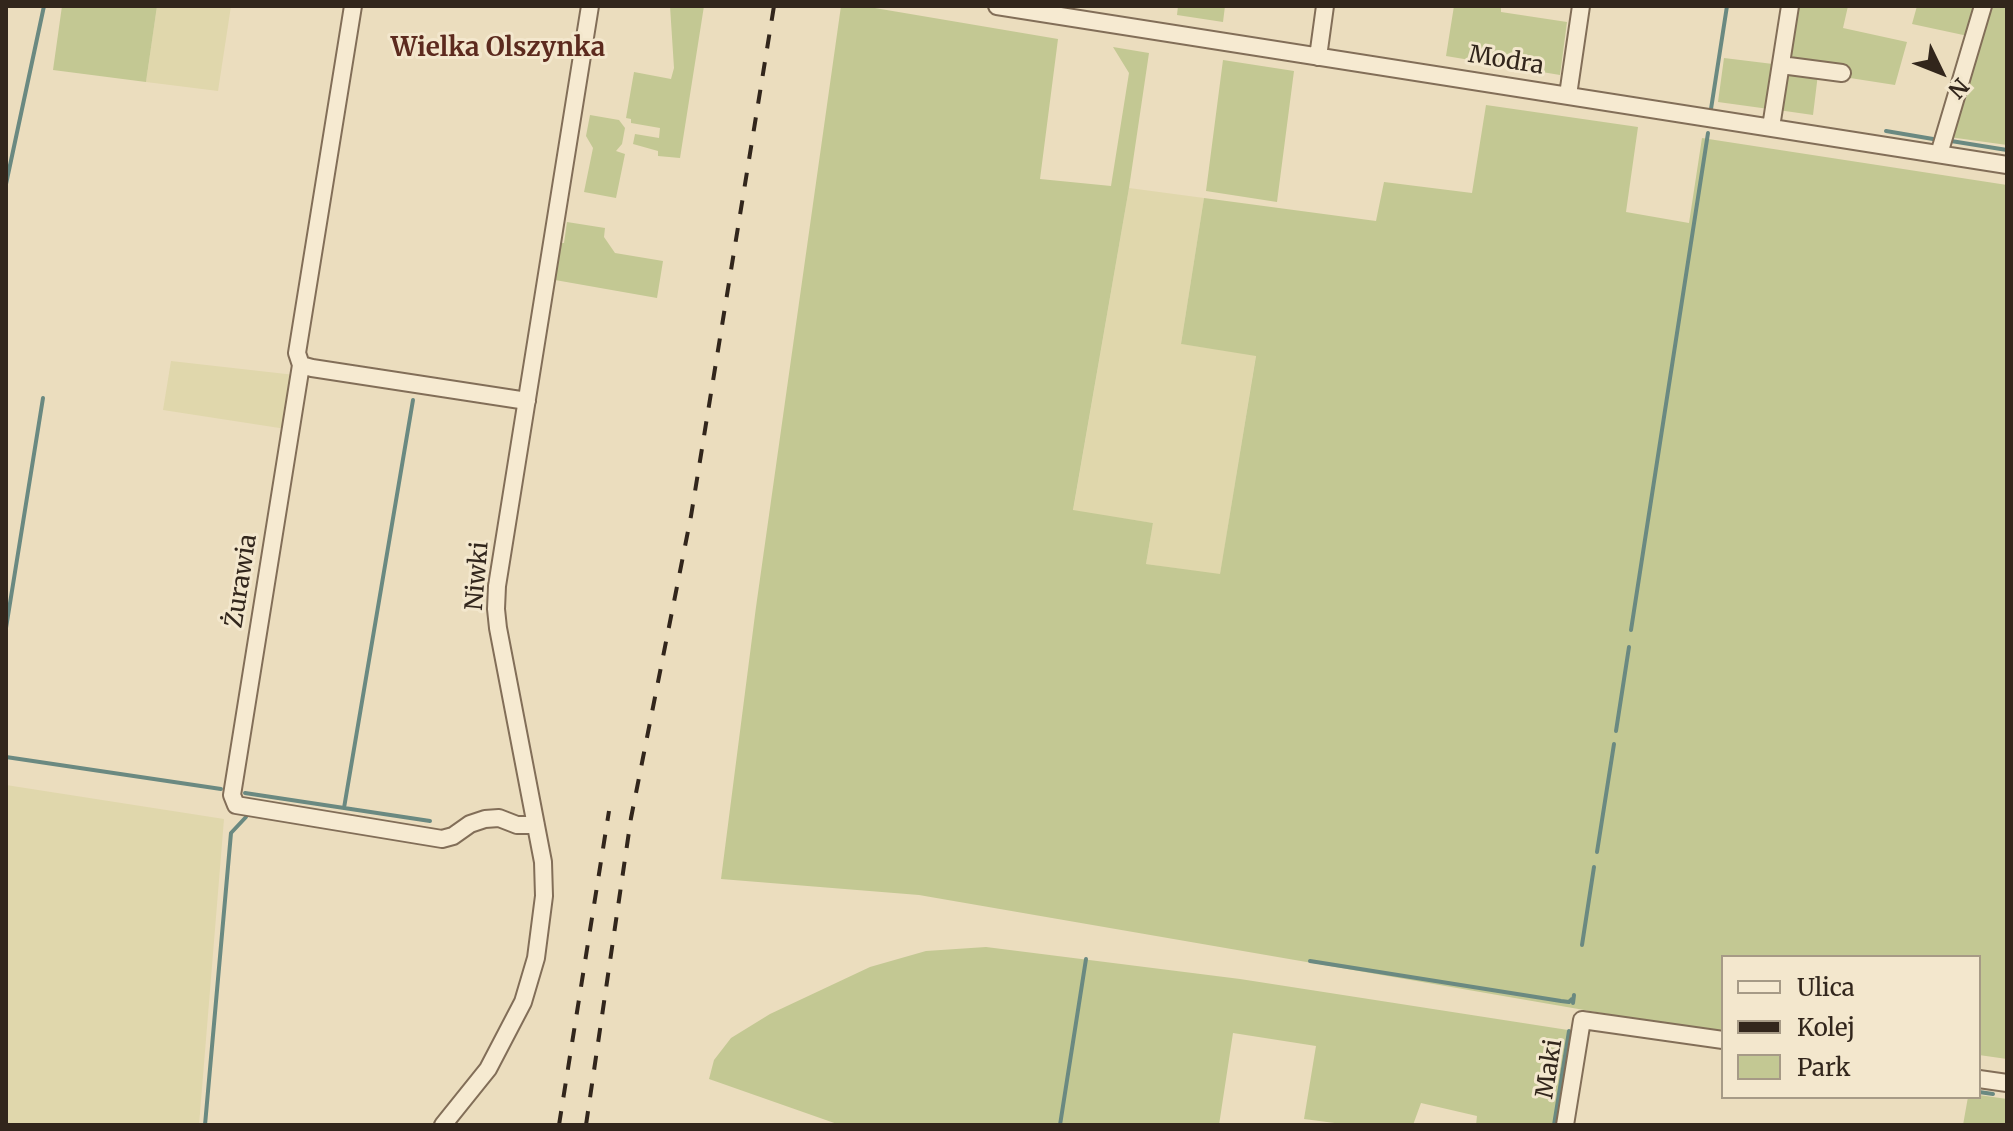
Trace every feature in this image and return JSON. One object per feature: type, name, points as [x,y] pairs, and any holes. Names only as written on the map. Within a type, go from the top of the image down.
[{"type":"street","name":"Żurawia","points":[[353,6],[297,353],[301,365],[232,795],[236,805],[442,839],[485,819],[499,818],[517,825],[536,825]]},
{"type":"street","name":"Niwki","points":[[443,1125],[488,1069],[523,1002],[536,958],[544,896],[543,862],[496,609],[497,586],[590,6]]},
{"type":"street","name":"Modra","points":[[997,6],[1081,13],[1318,57],[2007,165]]},
{"type":"street","points":[[1318,57],[1325,6]]},
{"type":"street","points":[[1568,95],[1581,6]]},
{"type":"street","points":[[1771,127],[1790,6]]},
{"type":"street","points":[[1939,154],[1983,6]]},
{"type":"street","points":[[1781,65],[1842,73]]},
{"type":"street","points":[[301,365],[527,401]]},
{"type":"street","name":"Maki","points":[[1565,1125],[1582,1020],[1721,1040]]},
{"type":"street","points":[[1981,1079],[2007,1083]]},
{"type":"shaded area","points":[[157,6],[231,6],[218,91],[146,82]]},
{"type":"shaded area","points":[[1129,188],[1204,198],[1181,344],[1256,355],[1220,575],[1146,564],[1153,523],[1073,511]]},
{"type":"shaded area","points":[[171,361],[295,375],[286,429],[163,410]]},
{"type":"shaded area","points":[[6,785],[224,819],[199,1125],[6,1125]]},
{"type":"green space","points":[[62,6],[157,6],[146,82],[53,70]]},
{"type":"green space","points":[[670,6],[704,6],[680,158],[658,156],[658,151],[633,144],[635,134],[659,138],[660,128],[631,123],[631,119],[626,118],[634,72],[671,79],[674,68]]},
{"type":"green space","points":[[841,6],[863,6],[1058,39],[1040,179],[1111,186],[1129,73],[1113,47],[1149,53],[1129,188],[1073,510],[1153,523],[1146,564],[1220,574],[1256,356],[1181,344],[1204,198],[1376,221],[1384,182],[1472,193],[1486,105],[1638,127],[1626,212],[1689,223],[1702,138],[2007,185],[2007,1059],[1981,1055],[1981,955],[1721,955],[1721,1034],[919,895],[721,879]]},
{"type":"green space","points":[[1178,6],[1225,6],[1223,22],[1177,15]]},
{"type":"green space","points":[[1454,6],[1501,6],[1501,12],[1567,22],[1560,75],[1446,56]]},
{"type":"green space","points":[[1794,6],[1848,6],[1843,28],[1907,42],[1895,85],[1850,78],[1850,72],[1785,63]]},
{"type":"green space","points":[[1917,6],[1977,6],[1968,36],[1912,24]]},
{"type":"green space","points":[[1987,6],[2007,6],[2007,145],[1949,137]]},
{"type":"green space","points":[[1724,58],[1773,64],[1769,109],[1718,102]]},
{"type":"green space","points":[[1223,60],[1294,71],[1277,202],[1206,191]]},
{"type":"green space","points":[[1790,71],[1818,74],[1813,115],[1778,110],[1783,79]]},
{"type":"green space","points":[[590,115],[619,120],[625,128],[622,144],[616,151],[625,154],[616,198],[584,192],[593,148],[586,136]]},
{"type":"green space","points":[[567,222],[605,228],[604,237],[615,253],[663,261],[657,298],[555,280]]},
{"type":"green space","points":[[986,947],[1240,979],[1568,1030],[1553,1125],[1476,1125],[1477,1116],[1421,1103],[1413,1125],[1350,1125],[1304,1119],[1316,1046],[1233,1033],[1219,1125],[840,1125],[709,1079],[714,1060],[731,1038],[770,1014],[870,967],[926,951]]},
{"type":"green space","points":[[1981,1095],[2007,1099],[2007,1125],[1963,1125],[1968,1099],[1981,1099]]},
{"type":"waterway","points":[[6,184],[44,6]]},
{"type":"waterway","points":[[1711,109],[1727,6]]},
{"type":"waterway","points":[[1886,131],[1933,139]]},
{"type":"waterway","points":[[1631,630],[1708,133]]},
{"type":"waterway","points":[[1951,141],[2007,150]]},
{"type":"waterway","points":[[6,628],[43,398]]},
{"type":"waterway","points":[[344,808],[413,400]]},
{"type":"waterway","points":[[1616,731],[1629,647]]},
{"type":"waterway","points":[[1597,852],[1614,744]]},
{"type":"waterway","points":[[6,757],[221,789]]},
{"type":"waterway","points":[[245,793],[430,821]]},
{"type":"waterway","points":[[205,1125],[231,833],[246,817]]},
{"type":"waterway","points":[[1582,945],[1594,867]]},
{"type":"waterway","points":[[1060,1125],[1086,959]]},
{"type":"waterway","points":[[1310,961],[1561,1001],[1569,1002],[1572,999]]},
{"type":"waterway","points":[[1573,1003],[1574,995]]},
{"type":"waterway","points":[[1554,1125],[1569,1031]]},
{"type":"waterway","points":[[1981,1092],[1993,1094]]},
{"type":"railway","points":[[586,1125],[631,818],[691,516],[774,6]]},
{"type":"railway","points":[[559,1125],[609,811]]},
{"type":"district","name":"Wielka Olszynka","points":[[498,49]]}]
